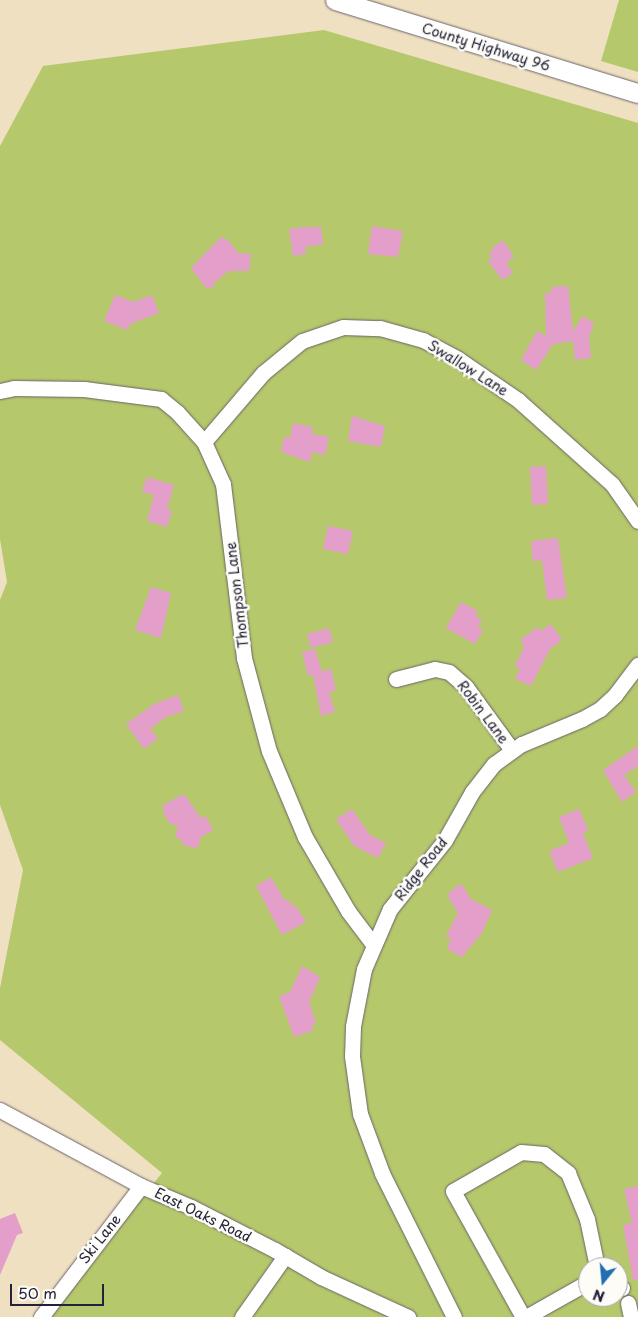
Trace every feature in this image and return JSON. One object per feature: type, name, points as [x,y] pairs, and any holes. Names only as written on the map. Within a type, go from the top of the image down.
[{"type":"main road","name":"County Highway 96","points":[[335,0],[638,93]]},
{"type":"street","name":"Swallow Lane","points":[[204,442],[263,373],[302,341],[343,327],[380,328],[423,340],[458,358],[518,400],[612,484],[638,521]]},
{"type":"street","name":"Thompson Lane","points":[[0,391],[14,388],[84,389],[160,399],[177,412],[204,442],[215,462],[227,504],[244,658],[269,751],[305,837],[348,911],[373,944]]},
{"type":"street","name":"Robin Lane","points":[[396,679],[435,669],[448,672],[466,687],[512,750]]},
{"type":"street","name":"Ridge Road","points":[[454,1317],[382,1173],[360,1114],[352,1056],[357,996],[373,944],[390,909],[444,840],[480,780],[512,750],[588,716],[615,695],[635,675]]},
{"type":"street","name":"East Oaks Road","points":[[0,1110],[141,1186],[191,1207],[361,1298],[406,1317]]},
{"type":"street","points":[[578,1288],[525,1317],[453,1191],[522,1152],[544,1154],[568,1173],[587,1219],[595,1257]]},
{"type":"street","name":"Ski Lane","points":[[41,1317],[141,1186]]},
{"type":"street","points":[[242,1317],[285,1256]]},
{"type":"green space","points":[[619,0],[638,0],[638,72],[601,61]]},
{"type":"green space","points":[[324,30],[638,123],[638,1317],[46,1317],[162,1173],[0,1040],[0,988],[23,870],[0,805],[0,600],[7,582],[0,539],[0,146],[43,66]]},
{"type":"building","points":[[372,226],[403,231],[398,257],[368,254]]},
{"type":"building","points":[[321,227],[323,244],[305,247],[306,254],[293,256],[289,229]]},
{"type":"building","points":[[221,237],[229,241],[238,253],[251,254],[249,271],[228,271],[214,283],[214,287],[206,288],[191,268]]},
{"type":"building","points":[[503,240],[514,257],[506,262],[513,273],[502,280],[488,261],[492,258],[489,253],[493,250],[492,248]]},
{"type":"building","points":[[568,286],[573,331],[583,316],[594,323],[589,337],[591,358],[575,360],[573,341],[553,344],[536,370],[521,360],[537,331],[546,336],[545,293],[552,292],[551,287]]},
{"type":"building","points":[[115,295],[133,302],[152,295],[159,313],[130,324],[128,330],[104,321]]},
{"type":"building","points":[[352,416],[385,426],[381,447],[348,441]]},
{"type":"building","points":[[293,423],[313,427],[312,434],[329,437],[325,455],[312,452],[310,462],[281,452],[284,437],[290,438]]},
{"type":"building","points":[[546,466],[548,504],[532,505],[530,467]]},
{"type":"building","points":[[147,477],[174,485],[167,509],[172,511],[167,527],[147,521],[154,495],[142,492]]},
{"type":"building","points":[[328,526],[353,531],[348,554],[323,549]]},
{"type":"building","points":[[558,538],[567,598],[547,600],[542,560],[533,561],[531,541]]},
{"type":"building","points":[[151,587],[171,593],[161,638],[135,630]]},
{"type":"building","points":[[461,602],[478,611],[475,616],[482,619],[478,626],[483,630],[475,644],[446,628]]},
{"type":"building","points":[[551,624],[562,640],[550,649],[531,686],[515,679],[520,668],[515,666],[524,647],[521,639],[538,627],[541,631]]},
{"type":"building","points":[[329,628],[333,642],[311,648],[307,634]]},
{"type":"building","points":[[315,649],[322,672],[308,676],[302,652]]},
{"type":"building","points":[[331,669],[336,690],[329,692],[335,712],[321,716],[313,674]]},
{"type":"building","points":[[178,695],[184,711],[166,717],[150,729],[158,738],[144,749],[126,724],[154,704]]},
{"type":"building","points":[[638,746],[638,766],[624,775],[636,792],[622,802],[603,770]]},
{"type":"building","points":[[184,794],[201,818],[206,816],[213,830],[201,837],[197,849],[181,844],[183,840],[175,838],[178,826],[169,823],[164,814],[163,805]]},
{"type":"building","points":[[352,809],[370,835],[386,843],[378,858],[354,846],[336,819]]},
{"type":"building","points":[[579,809],[588,830],[583,833],[593,858],[558,872],[549,851],[569,843],[559,817]]},
{"type":"building","points":[[271,877],[285,901],[288,899],[292,906],[295,905],[306,922],[282,935],[256,886]]},
{"type":"building","points":[[458,885],[462,885],[471,899],[492,910],[482,933],[462,957],[447,949],[451,938],[446,936],[458,913],[447,895]]},
{"type":"building","points":[[302,966],[320,977],[309,1002],[316,1023],[312,1024],[314,1030],[294,1037],[279,996],[290,992]]},
{"type":"building","points":[[638,1186],[638,1280],[633,1280],[623,1225],[632,1223],[624,1189]]},
{"type":"building","points":[[15,1213],[23,1233],[17,1235],[0,1275],[0,1219]]}]
